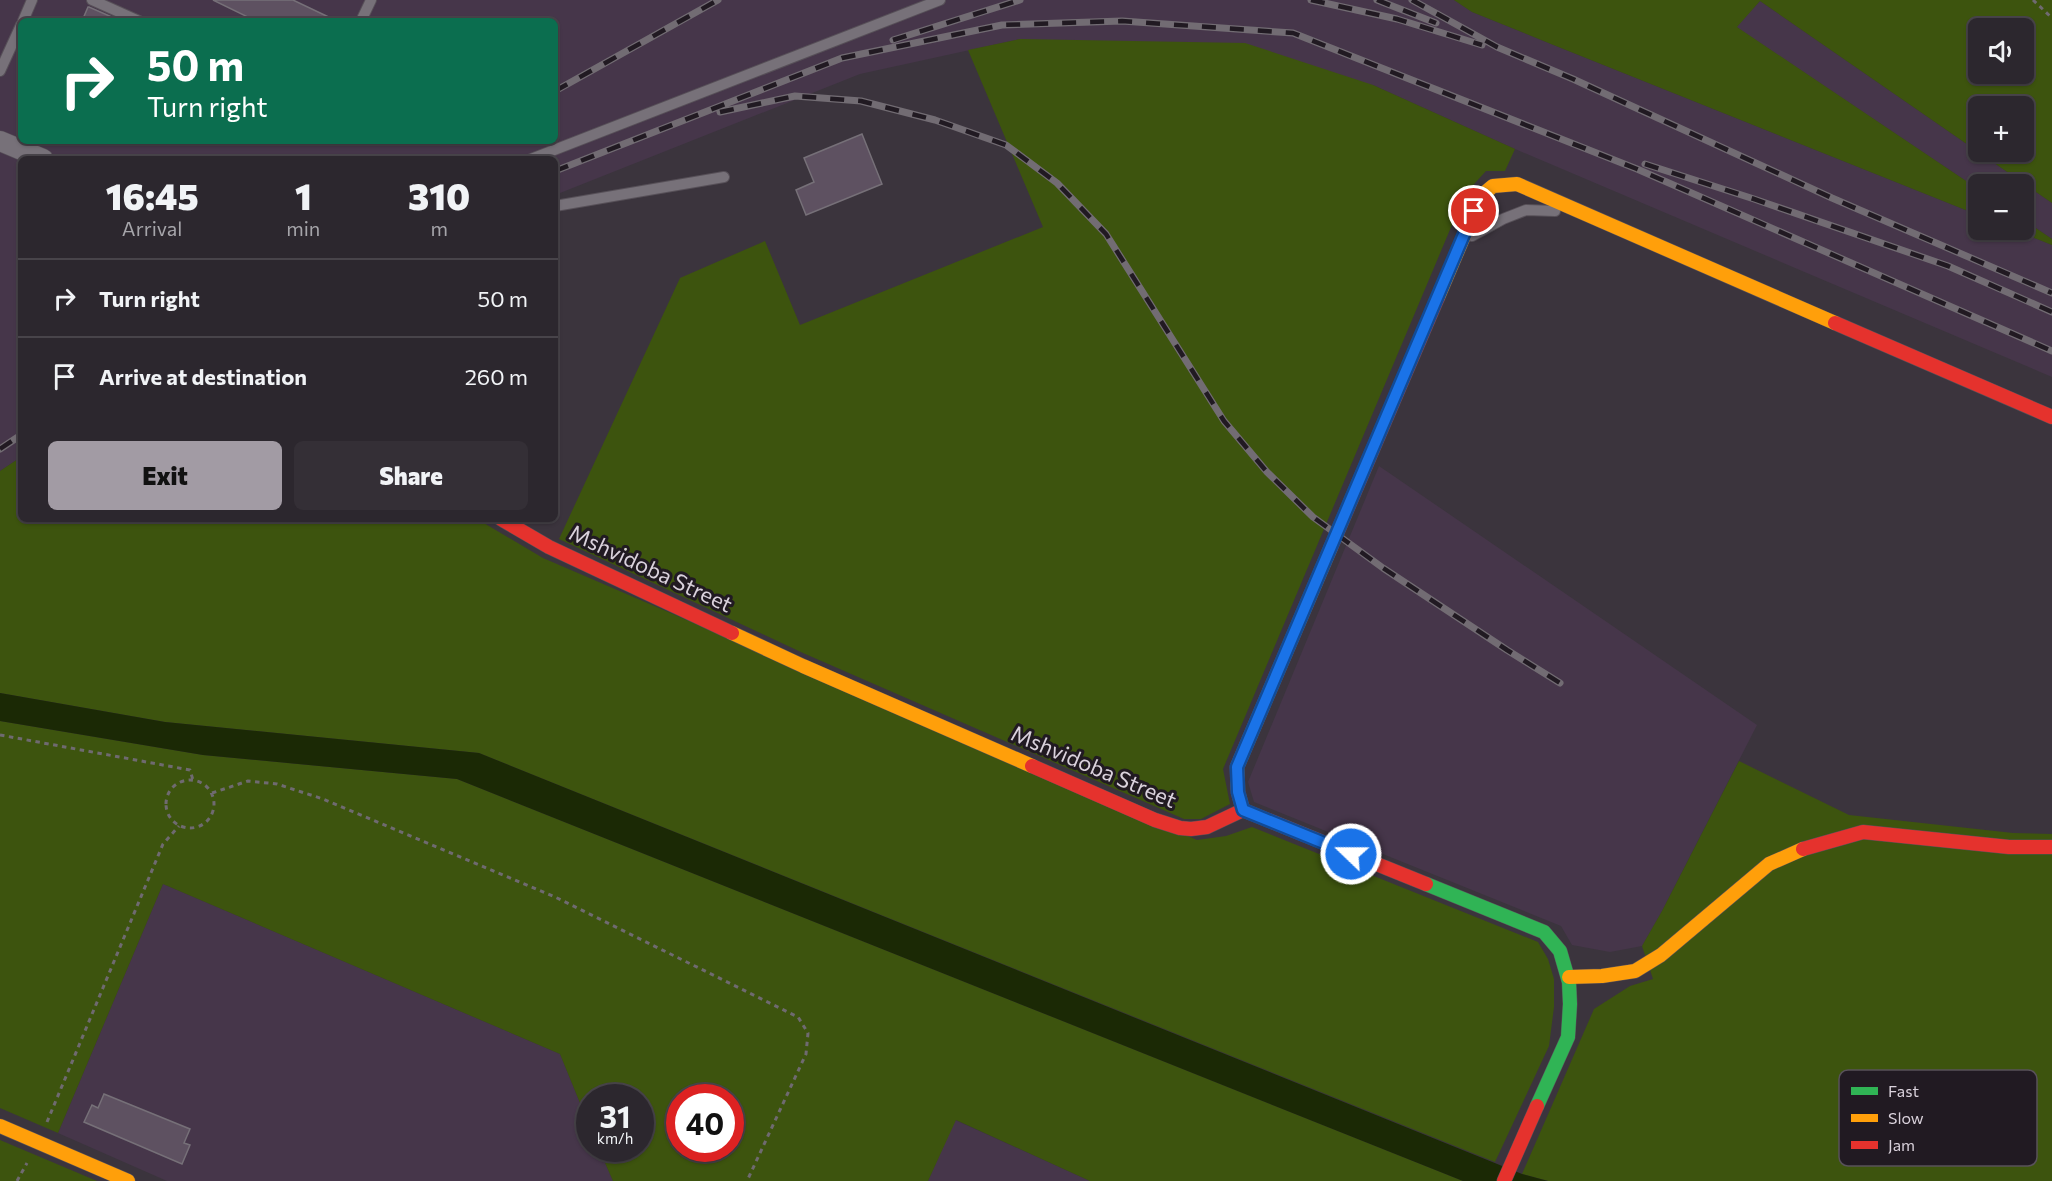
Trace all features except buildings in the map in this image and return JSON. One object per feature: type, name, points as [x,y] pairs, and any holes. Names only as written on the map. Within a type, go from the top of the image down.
[{"type":"street","points":[[0,141],[36,156]]},
{"type":"street","points":[[1507,1175],[1568,1037],[1569,977],[1560,951],[1544,932],[1243,810],[1238,792],[1237,767],[1481,196],[1493,186],[1517,184],[2052,417]]},
{"type":"street","name":"Mshvidoba Street","points":[[506,522],[549,547],[802,666],[1155,820],[1183,829],[1200,828],[1227,820],[1243,810]]},
{"type":"street","points":[[1569,977],[1602,976],[1635,971],[1661,955],[1770,864],[1812,845],[1863,832],[2009,847],[2052,847]]},
{"type":"street","points":[[0,1126],[128,1181]]},
{"type":"lane","points":[[24,18],[32,0]]},
{"type":"lane","points":[[92,0],[132,18]]},
{"type":"lane","points":[[362,18],[371,0]]},
{"type":"lane","points":[[539,156],[940,0]]},
{"type":"lane","points":[[0,71],[18,32]]},
{"type":"lane","points":[[558,205],[724,177]]},
{"type":"lane","points":[[1461,242],[1503,219],[1526,210],[1563,211],[1589,215]]},
{"type":"path","points":[[2032,0],[2052,18]]},
{"type":"path","points":[[0,735],[190,770],[193,780]]},
{"type":"path","points":[[193,780],[201,782],[212,793],[214,807],[208,821],[194,828],[179,826],[168,814],[167,798],[177,784],[193,780]]},
{"type":"path","points":[[212,793],[248,782],[277,784],[323,799],[553,896],[798,1017],[808,1033],[806,1054],[747,1181]]},
{"type":"path","points":[[39,1142],[163,844],[179,826]]},
{"type":"shaded area","points":[[0,0],[1454,0],[1472,12],[1968,211],[1968,240],[2034,240],[2034,238],[2052,245],[2052,377],[1515,149],[1373,85],[1020,39],[860,74],[558,194],[558,156],[18,156],[18,459],[0,471]]},
{"type":"shaded area","points":[[1760,1],[1968,145],[1968,162],[1993,162],[2010,174],[1968,174],[1968,182],[1736,27]]},
{"type":"shaded area","points":[[2034,191],[2052,203],[2052,239],[2034,227]]},
{"type":"shaded area","points":[[1379,466],[1757,725],[1642,946],[1610,952],[1572,945],[1561,926],[1254,802],[1248,782]]},
{"type":"shaded area","points":[[0,693],[165,722],[479,753],[1522,1174],[1548,1181],[1463,1181],[457,779],[203,755],[0,721]]},
{"type":"shaded area","points":[[163,884],[560,1054],[576,1093],[576,1162],[605,1162],[613,1181],[167,1181],[58,1133]]},
{"type":"shaded area","points":[[955,1120],[1090,1181],[928,1181]]},
{"type":"green space","points":[[1454,0],[2052,0],[2052,203],[2034,191],[2034,174],[2010,174],[1993,162],[2034,162],[2034,96],[1968,96],[1968,145],[1760,1],[1737,27],[1968,182],[1968,211],[1472,12]]},
{"type":"green space","points":[[1020,39],[1245,43],[1373,85],[1515,149],[1505,171],[1486,171],[1465,194],[1223,769],[1230,804],[1201,819],[1184,819],[803,653],[559,539],[680,278],[765,241],[800,325],[1043,227],[968,50]]},
{"type":"green space","points":[[2034,227],[2052,239],[2052,245],[2034,238]]},
{"type":"green space","points":[[18,459],[18,522],[482,522],[543,558],[1197,840],[1226,836],[1252,827],[1538,942],[1548,959],[1554,979],[1554,1007],[1549,1046],[1495,1162],[479,753],[165,722],[0,693],[0,471]]},
{"type":"green space","points":[[0,721],[203,755],[457,779],[1463,1181],[1090,1181],[956,1120],[928,1181],[613,1181],[605,1162],[654,1162],[654,1084],[576,1084],[576,1093],[560,1054],[163,884],[58,1133],[0,1108]]},
{"type":"green space","points":[[1739,761],[1849,815],[2013,833],[2052,834],[2052,1181],[1548,1181],[1522,1174],[1594,1009],[1630,986],[1653,979],[1642,946]]},
{"type":"green space","points":[[0,1140],[97,1181],[0,1181]]},
{"type":"railway","points":[[558,89],[718,0]]},
{"type":"railway","points":[[893,40],[1020,0]]},
{"type":"railway","points":[[1311,0],[1397,19],[1482,45]]},
{"type":"railway","points":[[1377,0],[1436,23]]},
{"type":"railway","points":[[1412,0],[1497,47],[1573,79],[1832,198],[2052,293]]},
{"type":"railway","points":[[558,170],[842,58],[1002,25],[1122,21],[1293,33],[1637,169],[2052,351]]},
{"type":"railway","points":[[720,112],[795,96],[861,101],[935,120],[1006,145],[1057,183],[1106,234],[1224,421],[1267,472],[1313,517],[1383,568],[1560,683]]},
{"type":"railway","points":[[1645,164],[1948,266],[2052,312]]},
{"type":"railway","points":[[0,449],[18,437]]},
{"type":"traffic: fast","points":[[1426,884],[1544,932],[1560,951],[1569,982],[1568,1037],[1537,1106]]},
{"type":"traffic: slow","points":[[1438,297],[1481,196],[1493,186],[1517,184],[1835,323]]},
{"type":"traffic: slow","points":[[1243,810],[1238,792],[1237,767],[1331,547]]},
{"type":"traffic: slow","points":[[732,633],[1032,766]]},
{"type":"traffic: slow","points":[[1569,977],[1602,976],[1635,971],[1661,955],[1769,864],[1803,849]]},
{"type":"traffic: slow","points":[[0,1126],[128,1181]]},
{"type":"traffic: jam","points":[[1331,547],[1438,297]]},
{"type":"traffic: jam","points":[[1835,323],[2052,417]]},
{"type":"traffic: jam","points":[[506,522],[549,547],[732,633]]},
{"type":"traffic: jam","points":[[1032,766],[1155,820],[1180,828],[1207,827],[1243,810],[1426,884]]},
{"type":"traffic: jam","points":[[1803,849],[1863,832],[2009,847],[2052,847]]},
{"type":"traffic: jam","points":[[1504,1181],[1537,1106]]},
{"type":"route","points":[[1351,854],[1243,810],[1238,792],[1237,767],[1474,211]]}]
